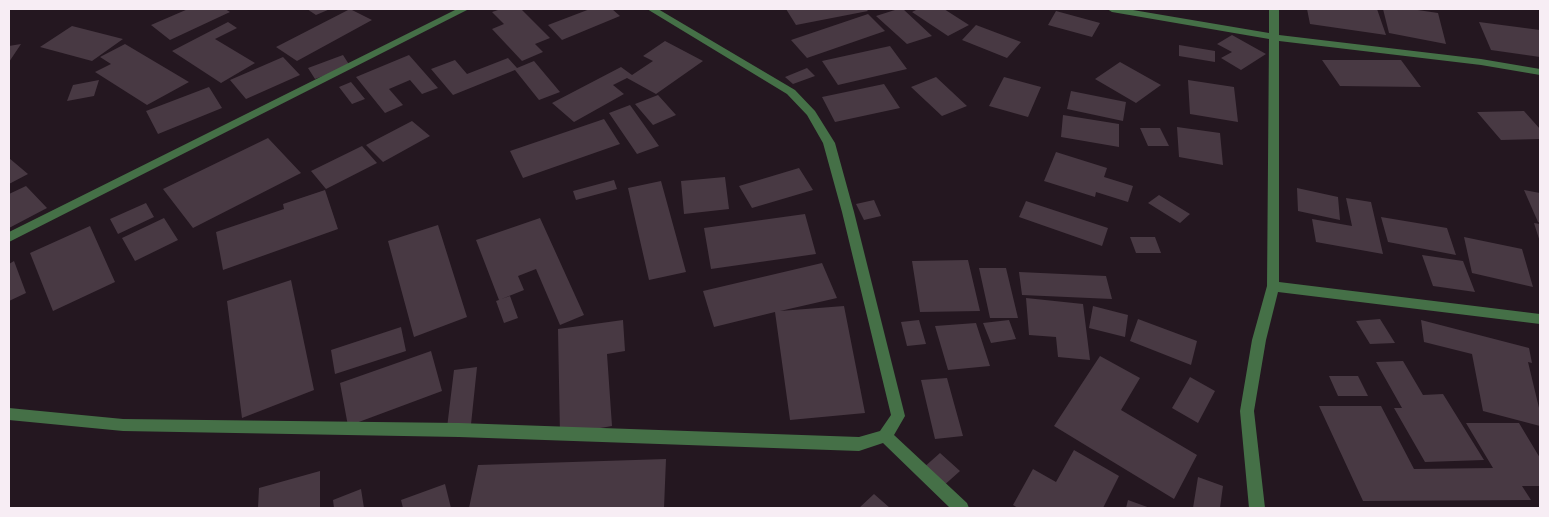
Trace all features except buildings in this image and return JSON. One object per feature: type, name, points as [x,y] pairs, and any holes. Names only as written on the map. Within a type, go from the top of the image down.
[{"type":"street","points":[[9,237],[464,9]]},
{"type":"street","points":[[9,414],[123,425],[469,430],[859,444],[885,436],[898,416],[829,143],[811,113],[791,92],[652,9]]},
{"type":"street","points":[[1112,9],[1274,37],[1481,62],[1540,72]]},
{"type":"street","points":[[1257,508],[1247,411],[1259,340],[1273,286],[1274,9]]},
{"type":"street","points":[[1273,286],[1540,319]]},
{"type":"street","points":[[885,436],[961,508]]}]
